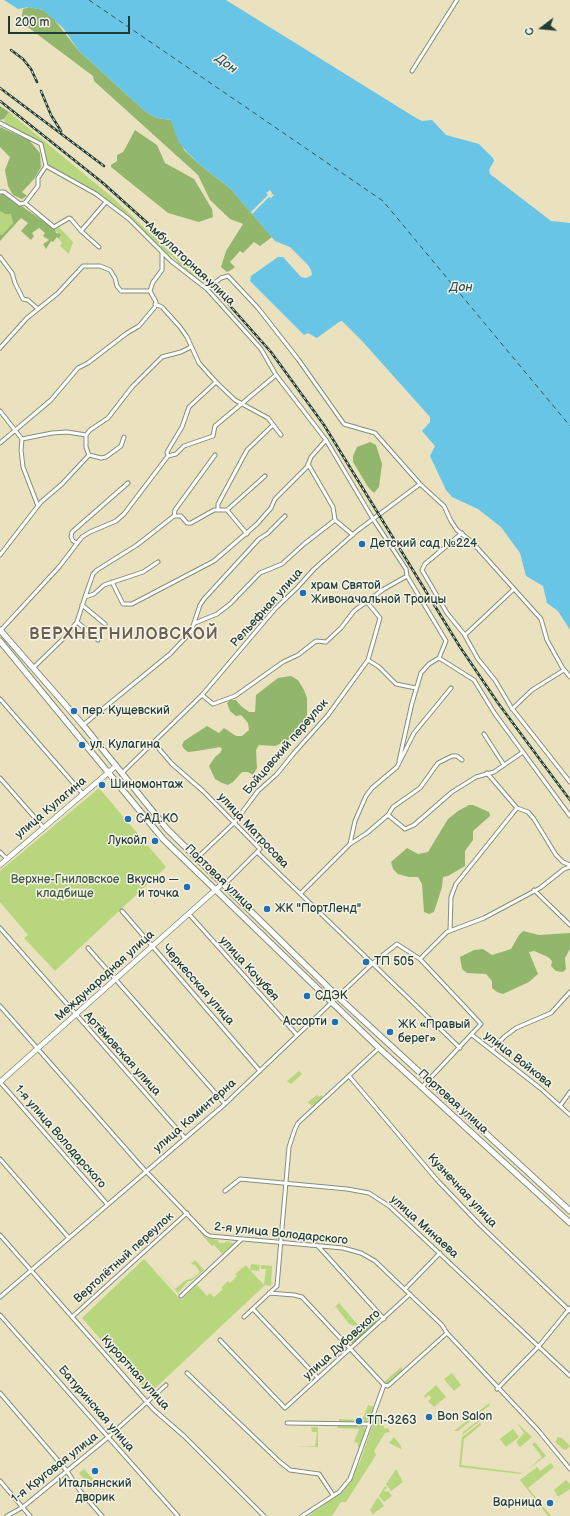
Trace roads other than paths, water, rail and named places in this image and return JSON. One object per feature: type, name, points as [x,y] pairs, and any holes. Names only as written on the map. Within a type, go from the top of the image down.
[{"type":"main road","name":"Портовая улица","points":[[0,630],[83,726],[160,820],[223,885],[338,997],[570,1210]]},
{"type":"main road","name":"Портовая улица","points":[[1,643],[154,827],[216,890],[379,1048],[570,1223]]},
{"type":"main road","name":"улица Кулагина","points":[[0,865],[116,766]]},
{"type":"main road","points":[[154,827],[160,826],[160,820]]},
{"type":"main road","name":"Международная улица","points":[[0,1082],[223,885]]},
{"type":"street","points":[[412,71],[457,0]]},
{"type":"street","points":[[0,122],[41,144],[46,166],[38,178],[38,186],[25,203]]},
{"type":"street","name":"Амбулаторная улица","points":[[46,166],[74,180],[129,219],[162,251],[207,289],[261,349],[276,375],[326,440],[373,520],[406,569],[407,576],[446,641],[439,658]]},
{"type":"street","points":[[0,192],[4,192],[20,204],[25,203],[54,227],[68,218],[100,247]]},
{"type":"street","points":[[81,231],[106,202]]},
{"type":"street","points":[[162,251],[162,270],[153,282],[150,291],[155,304],[162,307],[170,315],[187,337],[199,363],[216,382],[235,400],[268,418],[281,435]]},
{"type":"street","points":[[0,257],[2,262],[12,273],[15,284],[23,298],[28,300],[37,308]]},
{"type":"street","points":[[0,348],[37,308],[58,293],[83,266],[100,266],[110,270],[115,278],[117,286],[121,291],[150,291]]},
{"type":"street","points":[[207,289],[221,278],[228,276],[258,308],[298,359],[344,424],[375,433],[420,484],[444,506],[451,521],[541,619],[547,640],[564,670],[570,677]]},
{"type":"street","points":[[0,443],[51,400],[78,368],[88,363],[127,333],[139,326],[155,304]]},
{"type":"street","points":[[22,439],[52,433],[67,432],[86,435],[108,418],[132,387],[162,357],[181,352],[191,347]]},
{"type":"street","points":[[168,456],[176,454],[184,446],[213,436],[215,426],[276,375]]},
{"type":"street","points":[[0,630],[64,561],[77,543],[90,532],[109,524],[124,514],[168,456],[167,452],[182,427],[189,407],[216,382]]},
{"type":"street","points":[[0,411],[16,429],[22,439],[21,450],[23,467],[38,506]]},
{"type":"street","points":[[218,509],[218,504],[247,450],[273,425]]},
{"type":"street","points":[[86,435],[86,447],[89,455]]},
{"type":"street","points":[[89,455],[101,458],[106,457],[121,446],[124,437]]},
{"type":"street","points":[[112,582],[123,604],[132,604],[214,561],[248,534],[271,508],[275,499],[307,467],[316,449],[326,440]]},
{"type":"street","points":[[0,555],[38,506],[89,455]]},
{"type":"street","points":[[174,516],[175,510],[215,455]]},
{"type":"street","points":[[308,464],[333,506],[335,520],[353,535]]},
{"type":"street","points":[[227,510],[265,476]]},
{"type":"street","points":[[77,543],[73,541],[71,537],[72,532],[128,483]]},
{"type":"street","name":"Рельефная улица","points":[[122,773],[202,695],[275,609],[314,569],[353,535],[420,484]]},
{"type":"street","points":[[32,668],[65,637],[76,622],[93,574],[137,545],[174,516],[180,516],[187,523],[191,523],[218,509],[227,510],[248,534]]},
{"type":"street","points":[[83,726],[167,658],[191,632],[200,605],[204,599],[259,539],[267,534],[285,516]]},
{"type":"street","points":[[195,623],[217,614],[230,604],[260,573],[282,564],[304,544],[335,520]]},
{"type":"street","points":[[462,533],[425,564],[422,570],[447,613],[465,635],[478,659],[495,680],[512,709],[570,782]]},
{"type":"street","points":[[85,597],[94,594],[104,585],[143,572],[158,562]]},
{"type":"street","points":[[202,695],[213,704],[235,696],[283,662],[298,655],[316,641],[326,642],[341,628],[354,612],[384,589],[407,576]]},
{"type":"street","points":[[465,635],[514,589]]},
{"type":"street","name":"Бойцовский переулок","points":[[197,858],[234,823],[258,791],[277,774],[308,736],[328,715],[368,660],[380,618],[367,602]]},
{"type":"street","points":[[82,605],[105,624]]},
{"type":"street","points":[[76,622],[98,640]]},
{"type":"street","points":[[399,763],[399,756],[421,673],[429,664],[439,658],[474,680],[495,714],[570,816]]},
{"type":"street","points":[[368,660],[380,667],[396,684],[416,688]]},
{"type":"street","points":[[512,709],[532,690],[564,670]]},
{"type":"street","points":[[350,844],[355,821],[366,796],[372,788],[397,767],[414,733],[451,688]]},
{"type":"street","points":[[0,699],[82,794]]},
{"type":"street","points":[[484,734],[504,765]]},
{"type":"street","name":"улица Матросова","points":[[154,743],[172,764],[203,791],[260,849],[257,852],[374,963],[460,1048]]},
{"type":"street","points":[[388,815],[406,829],[452,792],[476,777],[494,772],[523,752]]},
{"type":"street","points":[[301,893],[350,844],[367,833],[388,815],[393,807],[420,788],[442,759],[457,756],[462,760]]},
{"type":"street","points":[[487,773],[517,808],[528,812],[534,819],[556,855],[562,862],[570,866]]},
{"type":"street","points":[[0,778],[43,827]]},
{"type":"street","points":[[450,931],[451,897],[456,884],[517,808]]},
{"type":"street","points":[[0,852],[7,859]]},
{"type":"street","name":"Международная улица","points":[[223,885],[257,852]]},
{"type":"street","points":[[422,1087],[481,1024],[420,959],[447,932],[484,918],[540,888],[570,866]]},
{"type":"street","points":[[534,890],[570,925]]},
{"type":"street","name":"Черкесская улица","points":[[122,912],[260,1071]]},
{"type":"street","name":"улица Кочубея","points":[[189,914],[297,1035]]},
{"type":"street","name":"Артёмовская улица","points":[[0,928],[184,1137]]},
{"type":"street","name":"улица Коминтерна","points":[[0,1297],[184,1137],[225,1104],[374,963],[397,944],[420,959]]},
{"type":"street","points":[[88,948],[225,1104]]},
{"type":"street","points":[[492,1050],[504,1037],[516,1028],[551,1014],[570,992]]},
{"type":"street","name":"2-я улица Володарского","points":[[0,1006],[146,1170],[208,1236],[344,1248],[361,1253],[375,1261],[442,1325],[447,1333],[497,1389],[538,1430],[570,1469]]},
{"type":"street","name":"улица Войкова","points":[[472,1035],[570,1115]]},
{"type":"street","points":[[277,1294],[289,1147],[298,1123],[379,1048]]},
{"type":"street","name":"Кузнечная улица","points":[[349,1076],[437,1180],[481,1226],[570,1309]]},
{"type":"street","name":"1-я улица Володарского","points":[[0,1082],[107,1204]]},
{"type":"street","points":[[560,1106],[570,1092]]},
{"type":"street","points":[[0,1160],[69,1238]]},
{"type":"street","name":"улица Минаева","points":[[225,1191],[240,1179],[347,1189],[369,1193],[389,1206],[570,1376]]},
{"type":"street","name":"Вертолётный переулок","points":[[72,1317],[187,1213]]},
{"type":"street","name":"Курортная улица","points":[[0,1235],[148,1402],[264,1516]]},
{"type":"street","points":[[181,1296],[242,1239]]},
{"type":"street","points":[[317,1245],[384,1319]]},
{"type":"street","points":[[405,1289],[440,1253]]},
{"type":"street","points":[[244,1317],[277,1286]]},
{"type":"street","points":[[269,1293],[294,1294],[302,1297],[384,1385]]},
{"type":"street","name":"улица Дубовского","points":[[220,1340],[285,1408],[410,1294]]},
{"type":"street","points":[[253,1309],[318,1378]]},
{"type":"street","points":[[497,1389],[539,1346],[570,1309]]},
{"type":"street","name":"Батуринская улица","points":[[0,1315],[178,1516]]},
{"type":"street","points":[[384,1385],[388,1386],[447,1333]]},
{"type":"street","points":[[187,1373],[280,1462],[290,1470],[319,1474],[333,1495]]},
{"type":"street","name":"1-я Круговая улица","points":[[7,1516],[23,1507],[67,1471],[108,1437],[166,1385]]},
{"type":"street","points":[[302,1516],[344,1487],[350,1479],[384,1385]]},
{"type":"street","points":[[0,1393],[67,1471],[80,1491],[102,1516]]},
{"type":"street","points":[[287,1423],[370,1424]]},
{"type":"street","points":[[0,1481],[30,1516]]},
{"type":"water","name":"Дон","points":[[4,0],[226,0],[416,118],[422,121],[432,120],[446,135],[479,144],[493,158],[494,161],[489,170],[490,174],[551,221],[570,223],[570,630],[558,611],[547,603],[543,586],[526,576],[520,553],[501,527],[478,509],[452,497],[446,490],[430,456],[435,446],[422,431],[430,422],[430,417],[363,342],[342,321],[317,338],[308,333],[304,335],[250,281],[251,276],[278,257],[283,257],[301,277],[306,278],[312,275],[308,265],[290,247],[275,241],[230,188],[200,165],[185,150],[178,141],[171,120],[157,118],[146,112],[79,51],[63,28],[43,10],[29,7],[18,9]]},
{"type":"railway","points":[[11,50],[23,59],[31,69],[37,82]]},
{"type":"railway","points":[[0,88],[104,166]]},
{"type":"railway","points":[[41,91],[51,115],[61,131]]},
{"type":"railway","points":[[0,101],[103,183],[192,263],[271,352],[324,425],[460,647],[498,703],[570,800]]},
{"type":"place","name":"Детский сад №224","points":[[362,544]]},
{"type":"place","name":"храм Святой Живоначальной Троицы","points":[[303,593]]},
{"type":"place","name":"пер. Кущевский","points":[[74,711]]},
{"type":"place","name":"ул. Кулагина","points":[[82,745]]},
{"type":"place","name":"Шиномонтаж","points":[[102,785]]},
{"type":"place","name":"САД.КО","points":[[128,819]]},
{"type":"place","name":"Лукойл","points":[[155,841]]},
{"type":"place","name":"Вкусно — и точка","points":[[187,887]]},
{"type":"place","name":"ЖК \"ПортЛенд\"","points":[[267,909]]},
{"type":"place","name":"ТП 505","points":[[366,962]]},
{"type":"place","name":"СДЭК","points":[[307,996]]},
{"type":"place","name":"Ассорти","points":[[335,1022]]},
{"type":"place","name":"ЖК «Правый берег»","points":[[390,1032]]},
{"type":"place","name":"Bon Salon","points":[[429,1417]]},
{"type":"place","name":"ТП-3263","points":[[359,1421]]},
{"type":"place","name":"Итальянский дворик","points":[[95,1471]]},
{"type":"place","name":"Варница","points":[[550,1503]]},
{"type":"district","name":"ВЕРХНЕГНИЛОВСКОЙ","points":[[124,635]]},
{"type":"park label","name":"Верхне-Гниловское кладбище","points":[[65,887]]}]
